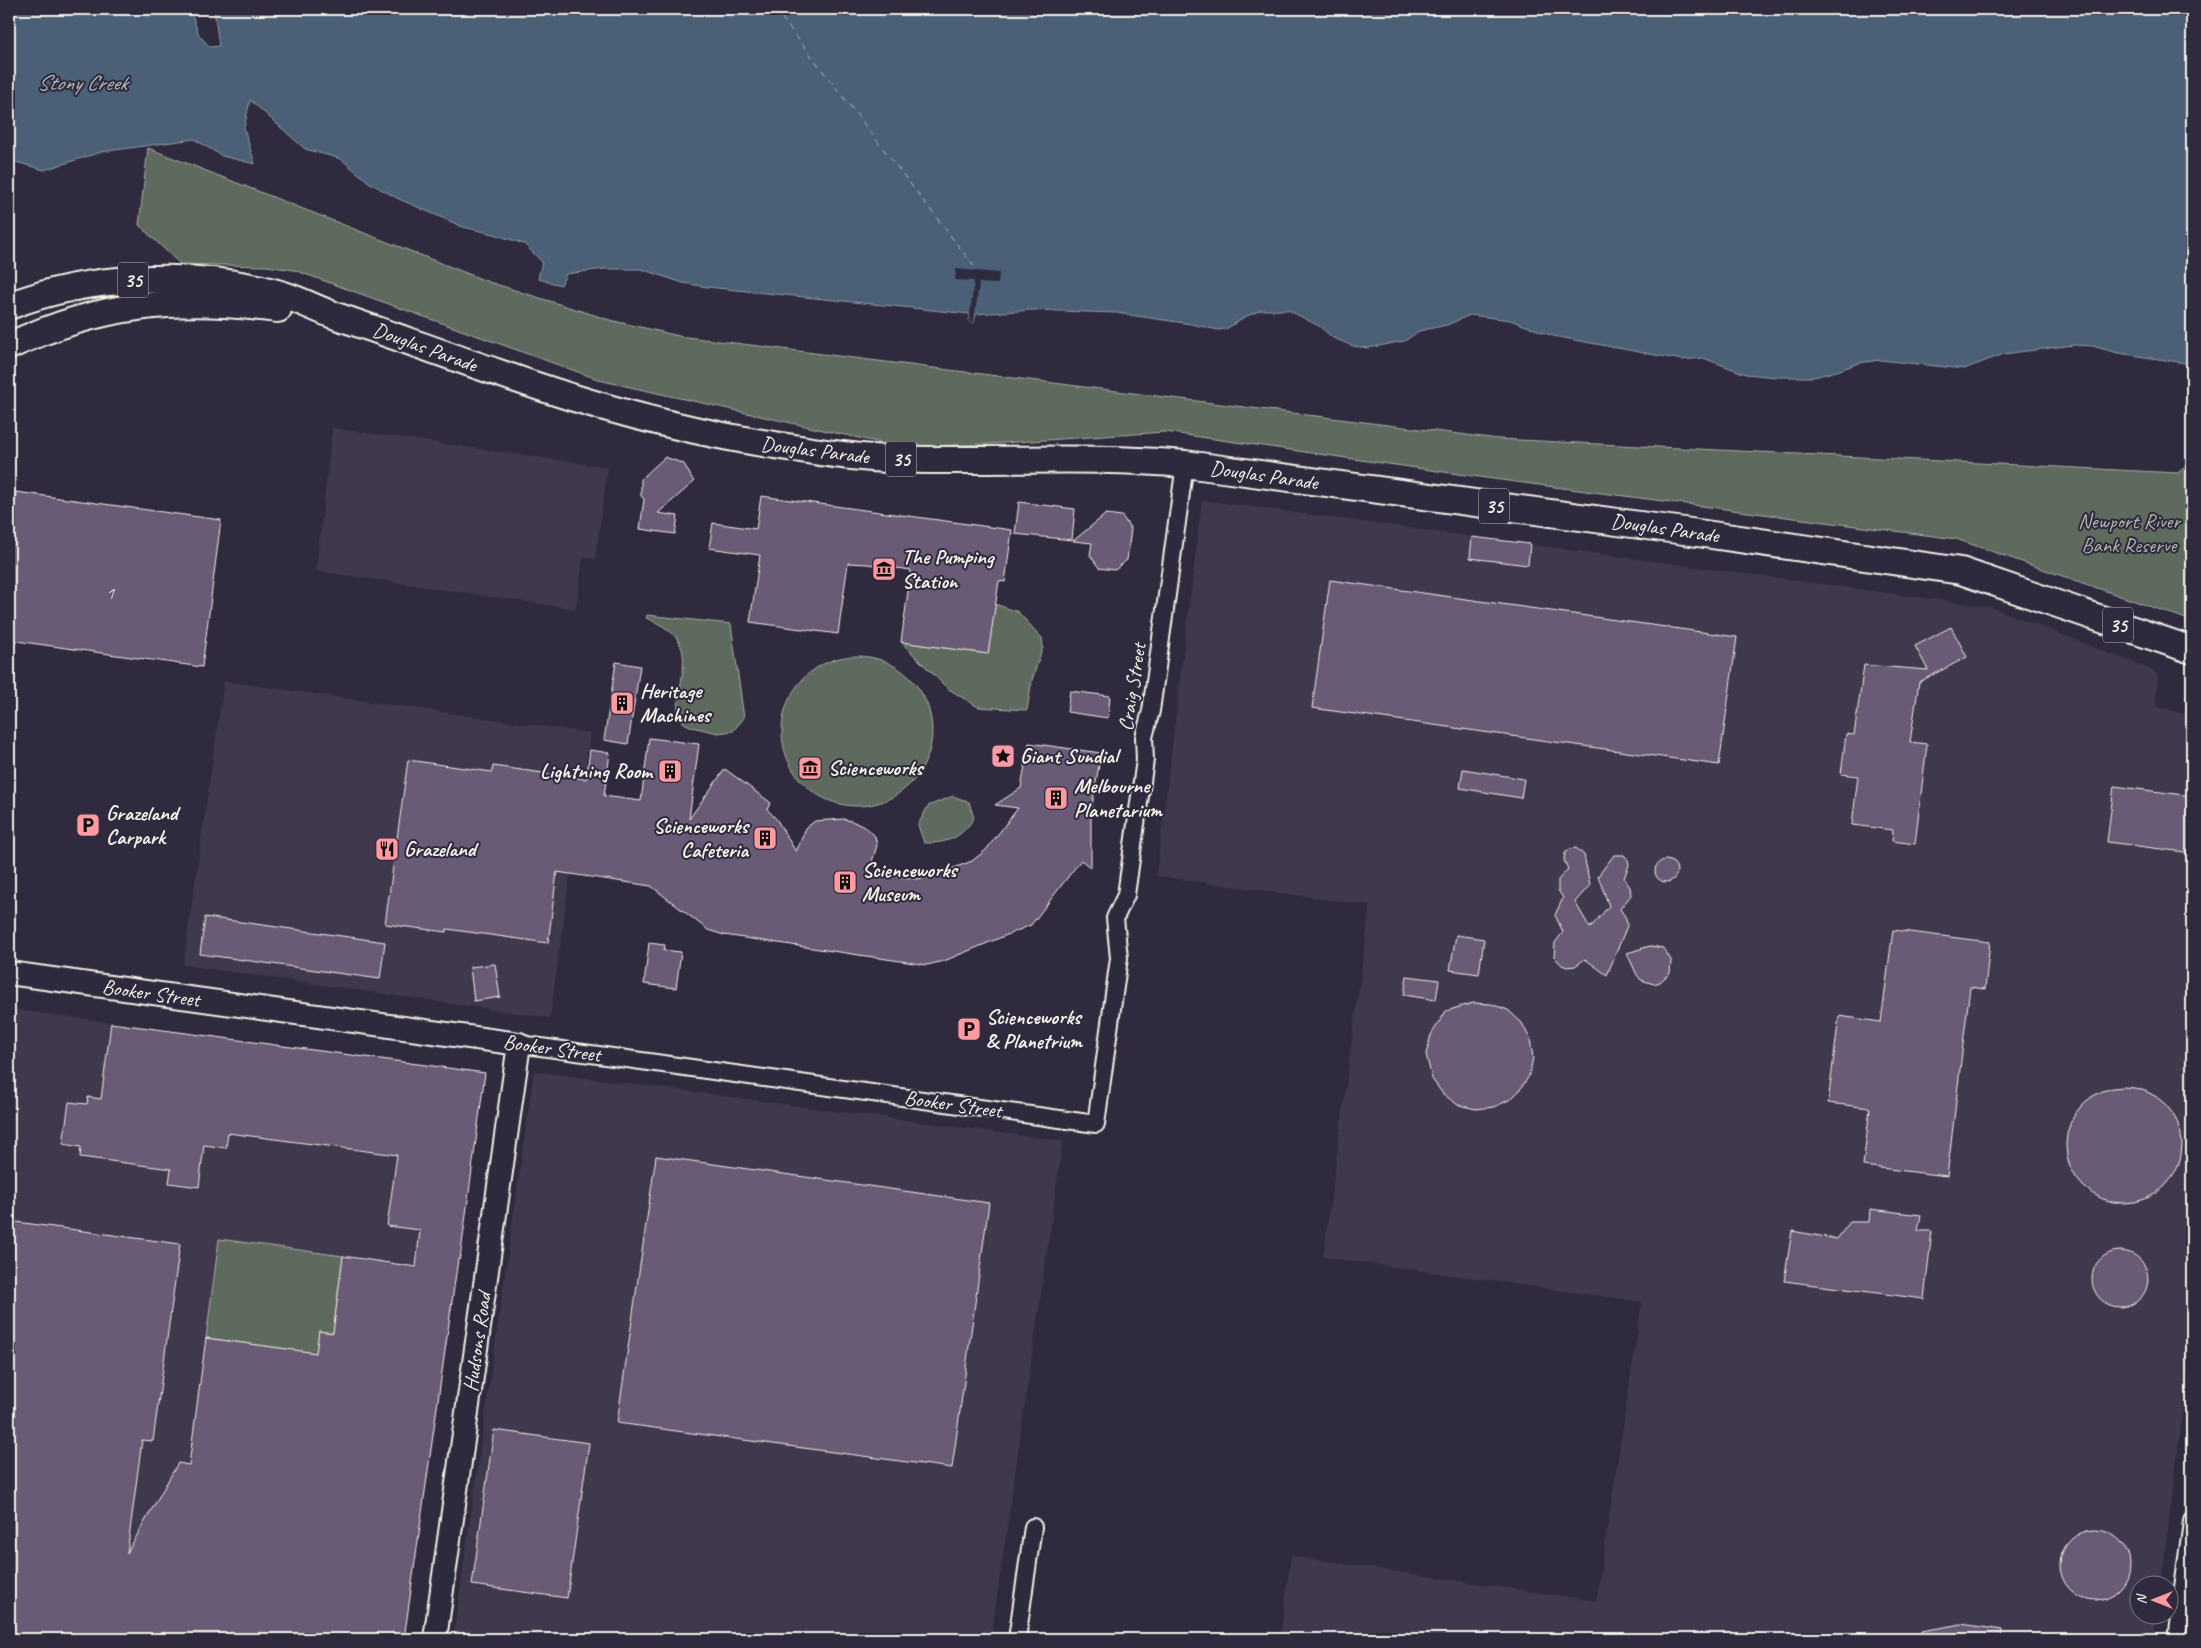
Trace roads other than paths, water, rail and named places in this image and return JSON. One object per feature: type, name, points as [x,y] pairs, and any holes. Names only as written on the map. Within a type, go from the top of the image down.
[{"type":"main road","name":"Douglas Parade","points":[[9,306],[45,295],[107,282],[173,279],[228,284],[276,292],[336,316],[582,402],[669,425],[751,441],[813,451],[885,459],[1106,459],[1185,464],[1677,530],[1961,571],[2192,650]]},
{"type":"main road","name":"Douglas Parade","points":[[15,344],[50,328],[104,312],[167,302],[219,302],[336,316]]},
{"type":"street","name":"Craig Street","points":[[1096,1124],[1119,958],[1115,918],[1126,895],[1145,760],[1144,737],[1151,711],[1185,464]]},
{"type":"street","name":"Booker Street","points":[[9,973],[1096,1124]]},
{"type":"street","name":"Hudsons Road","points":[[435,1639],[519,1044]]},
{"type":"street","points":[[2176,1639],[2192,1521]]},
{"type":"street","points":[[1016,1639],[1033,1527]]},
{"type":"water","name":"Stony Creek","points":[[9,9],[190,9],[199,35],[210,47],[219,46],[214,9],[2192,9],[2192,364],[2118,353],[2092,346],[2073,345],[2004,354],[1964,369],[1880,360],[1859,363],[1814,377],[1776,377],[1746,374],[1703,358],[1682,360],[1553,336],[1510,320],[1470,315],[1447,325],[1419,331],[1405,341],[1368,348],[1353,346],[1333,338],[1319,326],[1288,310],[1261,310],[1226,329],[1218,330],[1116,313],[1032,310],[976,314],[974,323],[969,322],[970,314],[707,287],[683,283],[641,269],[605,269],[566,274],[561,285],[538,279],[542,262],[524,244],[494,234],[463,227],[399,199],[370,183],[341,159],[305,149],[250,100],[244,128],[255,164],[222,156],[194,139],[101,152],[44,170],[9,160]]},
{"type":"place","name":"The Pumping Station","points":[[884,569]]},
{"type":"place","name":"Heritage Machines","points":[[622,703]]},
{"type":"place","name":"Giant Sundial","points":[[1003,756]]},
{"type":"place","name":"Scienceworks","points":[[810,768]]},
{"type":"place","name":"Lightning Room","points":[[670,771]]},
{"type":"place","name":"Melbourne Planetarium","points":[[1056,798]]},
{"type":"place","name":"Grazeland Carpark","points":[[88,825]]},
{"type":"place","name":"Scienceworks Cafeteria","points":[[765,838]]},
{"type":"place","name":"Grazeland","points":[[387,849]]},
{"type":"place","name":"Scienceworks Museum","points":[[845,882]]},
{"type":"place","name":"Scienceworks & Planetrium","points":[[969,1029]]},
{"type":"park label","name":"Newport River Bank Reserve","points":[[2129,533]]}]
